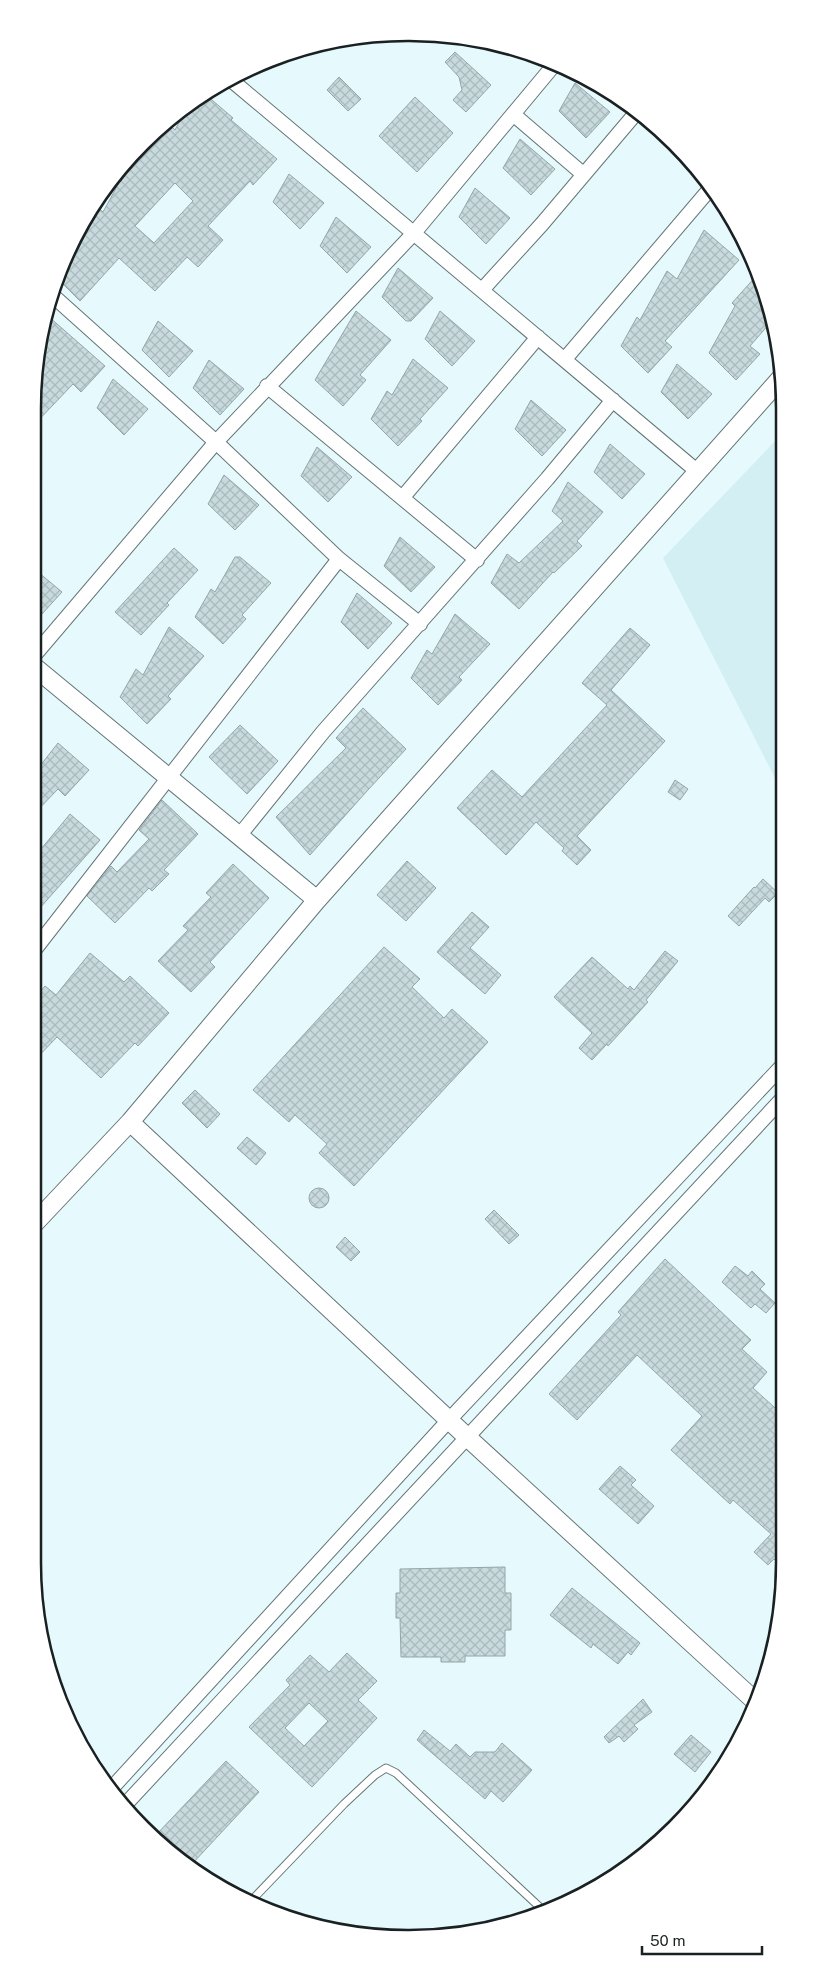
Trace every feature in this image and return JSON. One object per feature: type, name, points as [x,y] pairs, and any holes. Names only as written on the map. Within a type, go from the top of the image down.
[{"type":"street","points":[[41,647],[216,442],[414,233],[550,70]]},
{"type":"street","points":[[236,84],[698,472]]},
{"type":"street","points":[[513,114],[583,174]]},
{"type":"street","points":[[482,290],[542,224],[632,117]]},
{"type":"street","points":[[565,359],[706,193]]},
{"type":"street","points":[[58,300],[216,442],[339,559],[420,624]]},
{"type":"street","points":[[403,497],[538,337]]},
{"type":"street","points":[[41,1216],[130,1122],[317,900],[775,385]]},
{"type":"street","points":[[267,386],[477,560]]},
{"type":"street","points":[[239,836],[323,732],[477,560],[612,400]]},
{"type":"street","points":[[41,941],[339,559]]},
{"type":"street","points":[[41,672],[317,900]]},
{"type":"street","points":[[116,1785],[449,1420],[776,1072]]},
{"type":"street","points":[[129,1801],[776,1106]]},
{"type":"street","points":[[130,1122],[449,1420],[750,1697]]},
{"type":"lane","points":[[255,1896],[344,1804],[375,1775],[386,1768],[396,1773],[538,1906]]},
{"type":"shaded area","points":[[776,440],[776,780],[663,558]]},
{"type":"building","points":[[455,52],[491,85],[466,112],[453,100],[462,90],[459,77],[445,62]]},
{"type":"building","points":[[339,77],[361,99],[348,111],[327,90]]},
{"type":"building","points":[[575,83],[610,112],[586,138],[559,111]]},
{"type":"building","points":[[415,97],[453,133],[417,172],[379,136]]},
{"type":"building","points":[[211,99],[233,118],[231,120],[277,159],[253,185],[250,181],[208,226],[223,240],[198,267],[187,257],[155,291],[119,258],[80,301],[63,284],[90,225],[100,209],[103,212],[120,182],[132,166],[166,132],[172,127],[175,130],[180,121]],"holes":[[[175,183],[193,201],[154,243],[135,226]]]},
{"type":"building","points":[[520,139],[555,169],[531,195],[503,168]]},
{"type":"building","points":[[289,174],[324,203],[300,229],[273,202]]},
{"type":"building","points":[[475,188],[510,218],[486,244],[459,217]]},
{"type":"building","points":[[336,217],[371,247],[347,273],[320,246]]},
{"type":"building","points":[[704,230],[739,260],[665,341],[672,347],[648,373],[621,346],[637,317],[640,320],[667,271],[677,279]]},
{"type":"building","points":[[398,268],[433,298],[411,321],[406,321],[382,297]]},
{"type":"building","points":[[752,280],[767,327],[750,346],[760,354],[736,380],[709,353],[735,306],[732,303]]},
{"type":"building","points":[[356,311],[391,340],[360,375],[366,380],[343,406],[315,380]]},
{"type":"building","points":[[440,311],[475,341],[452,366],[425,339]]},
{"type":"building","points":[[52,320],[105,366],[81,392],[73,384],[41,418],[44,361]]},
{"type":"building","points":[[158,321],[193,351],[169,377],[142,350]]},
{"type":"building","points":[[413,359],[448,388],[420,419],[422,421],[398,446],[371,419],[387,391],[392,395]]},
{"type":"building","points":[[209,360],[244,389],[220,415],[193,388]]},
{"type":"building","points":[[677,364],[712,394],[688,419],[661,392]]},
{"type":"building","points":[[113,379],[148,409],[124,435],[97,408]]},
{"type":"building","points":[[531,400],[566,430],[542,456],[515,429]]},
{"type":"building","points":[[610,444],[645,474],[622,499],[594,472]]},
{"type":"building","points":[[317,447],[352,477],[328,502],[301,476]]},
{"type":"building","points":[[224,475],[259,505],[235,530],[208,504]]},
{"type":"building","points":[[568,482],[603,512],[577,541],[582,546],[553,572],[519,609],[491,583],[507,554],[519,563],[563,521],[552,511]]},
{"type":"building","points":[[400,537],[435,567],[411,592],[384,566]]},
{"type":"building","points":[[174,548],[198,570],[167,603],[169,605],[141,635],[115,612]]},
{"type":"building","points":[[235,557],[240,557],[271,583],[242,615],[246,619],[223,644],[195,617],[211,589],[215,592]]},
{"type":"building","points":[[41,574],[62,592],[41,615]]},
{"type":"building","points":[[357,593],[392,623],[368,649],[341,622]]},
{"type":"building","points":[[455,614],[490,644],[459,677],[462,680],[438,705],[411,678],[427,650],[432,654]]},
{"type":"building","points":[[169,627],[204,656],[168,696],[171,699],[147,724],[120,697],[136,669],[143,675]]},
{"type":"building","points":[[630,628],[650,645],[611,690],[665,741],[577,836],[591,850],[577,865],[562,851],[564,848],[536,822],[506,855],[457,808],[492,770],[522,797],[607,705],[582,683]]},
{"type":"building","points":[[363,708],[406,749],[310,855],[276,817],[346,748],[336,738]]},
{"type":"building","points":[[240,725],[278,761],[247,794],[209,757]]},
{"type":"building","points":[[58,743],[89,770],[65,796],[58,789],[41,807],[41,765]]},
{"type":"building","points":[[675,780],[688,789],[680,800],[668,792]]},
{"type":"building","points":[[162,800],[198,834],[164,870],[169,874],[152,891],[149,888],[115,923],[87,896],[111,866],[117,872],[149,839],[139,830]]},
{"type":"building","points":[[70,814],[100,840],[41,907],[41,849]]},
{"type":"building","points":[[407,861],[436,888],[406,921],[377,895]]},
{"type":"building","points":[[233,864],[269,898],[210,962],[215,967],[191,992],[158,961],[188,930],[183,926],[211,897],[206,893]]},
{"type":"building","points":[[763,879],[776,891],[776,895],[769,902],[765,898],[739,926],[728,916]]},
{"type":"building","points":[[472,912],[489,927],[470,948],[501,975],[485,994],[437,952]]},
{"type":"building","points":[[384,947],[420,979],[412,987],[444,1018],[452,1009],[488,1042],[354,1186],[319,1153],[327,1144],[295,1115],[289,1122],[253,1090]]},
{"type":"building","points":[[665,951],[678,961],[646,1000],[648,1002],[608,1046],[607,1044],[592,1060],[579,1048],[592,1033],[554,997],[592,957],[628,989],[630,986],[634,990]]},
{"type":"building","points":[[90,953],[124,982],[130,976],[169,1013],[138,1046],[135,1043],[101,1078],[57,1037],[41,1054],[41,991],[45,986],[56,995]]},
{"type":"building","points":[[195,1090],[220,1114],[207,1128],[182,1103]]},
{"type":"building","points":[[247,1137],[266,1153],[256,1165],[237,1148]]},
{"type":"building","points":[[319,1188],[326,1191],[329,1198],[326,1205],[319,1208],[312,1205],[309,1198],[312,1191]]},
{"type":"building","points":[[494,1210],[519,1235],[509,1244],[485,1219]]},
{"type":"building","points":[[345,1237],[360,1252],[351,1261],[336,1247]]},
{"type":"building","points":[[665,1259],[751,1340],[742,1349],[767,1372],[753,1388],[776,1409],[776,1561],[774,1559],[768,1565],[754,1552],[771,1534],[733,1500],[730,1504],[671,1450],[702,1416],[637,1355],[577,1420],[549,1394],[621,1315],[618,1312]]},
{"type":"building","points":[[735,1266],[748,1276],[752,1271],[765,1284],[760,1289],[775,1303],[766,1313],[755,1304],[751,1308],[722,1282]]},
{"type":"building","points":[[620,1466],[636,1480],[631,1485],[654,1506],[638,1524],[599,1489]]},
{"type":"building","points":[[505,1567],[505,1593],[511,1593],[511,1630],[505,1630],[505,1656],[465,1656],[465,1662],[441,1662],[441,1657],[401,1657],[400,1618],[396,1618],[396,1593],[400,1593],[400,1569]]},
{"type":"building","points":[[572,1588],[640,1643],[631,1655],[628,1652],[618,1664],[593,1644],[591,1648],[550,1615]]},
{"type":"building","points":[[347,1653],[377,1681],[358,1700],[377,1718],[312,1787],[249,1727],[290,1685],[286,1680],[310,1655],[329,1672]],"holes":[[[309,1703],[328,1721],[304,1746],[285,1728]]]},
{"type":"building","points":[[643,1699],[652,1712],[634,1725],[638,1729],[624,1742],[619,1736],[609,1743],[604,1737]]},
{"type":"building","points":[[424,1730],[450,1751],[456,1744],[470,1757],[475,1752],[495,1752],[502,1743],[532,1770],[503,1802],[491,1791],[485,1799],[417,1740]]},
{"type":"building","points":[[691,1735],[711,1752],[695,1772],[674,1754]]},
{"type":"building","points":[[226,1761],[259,1792],[195,1861],[159,1832]]}]
